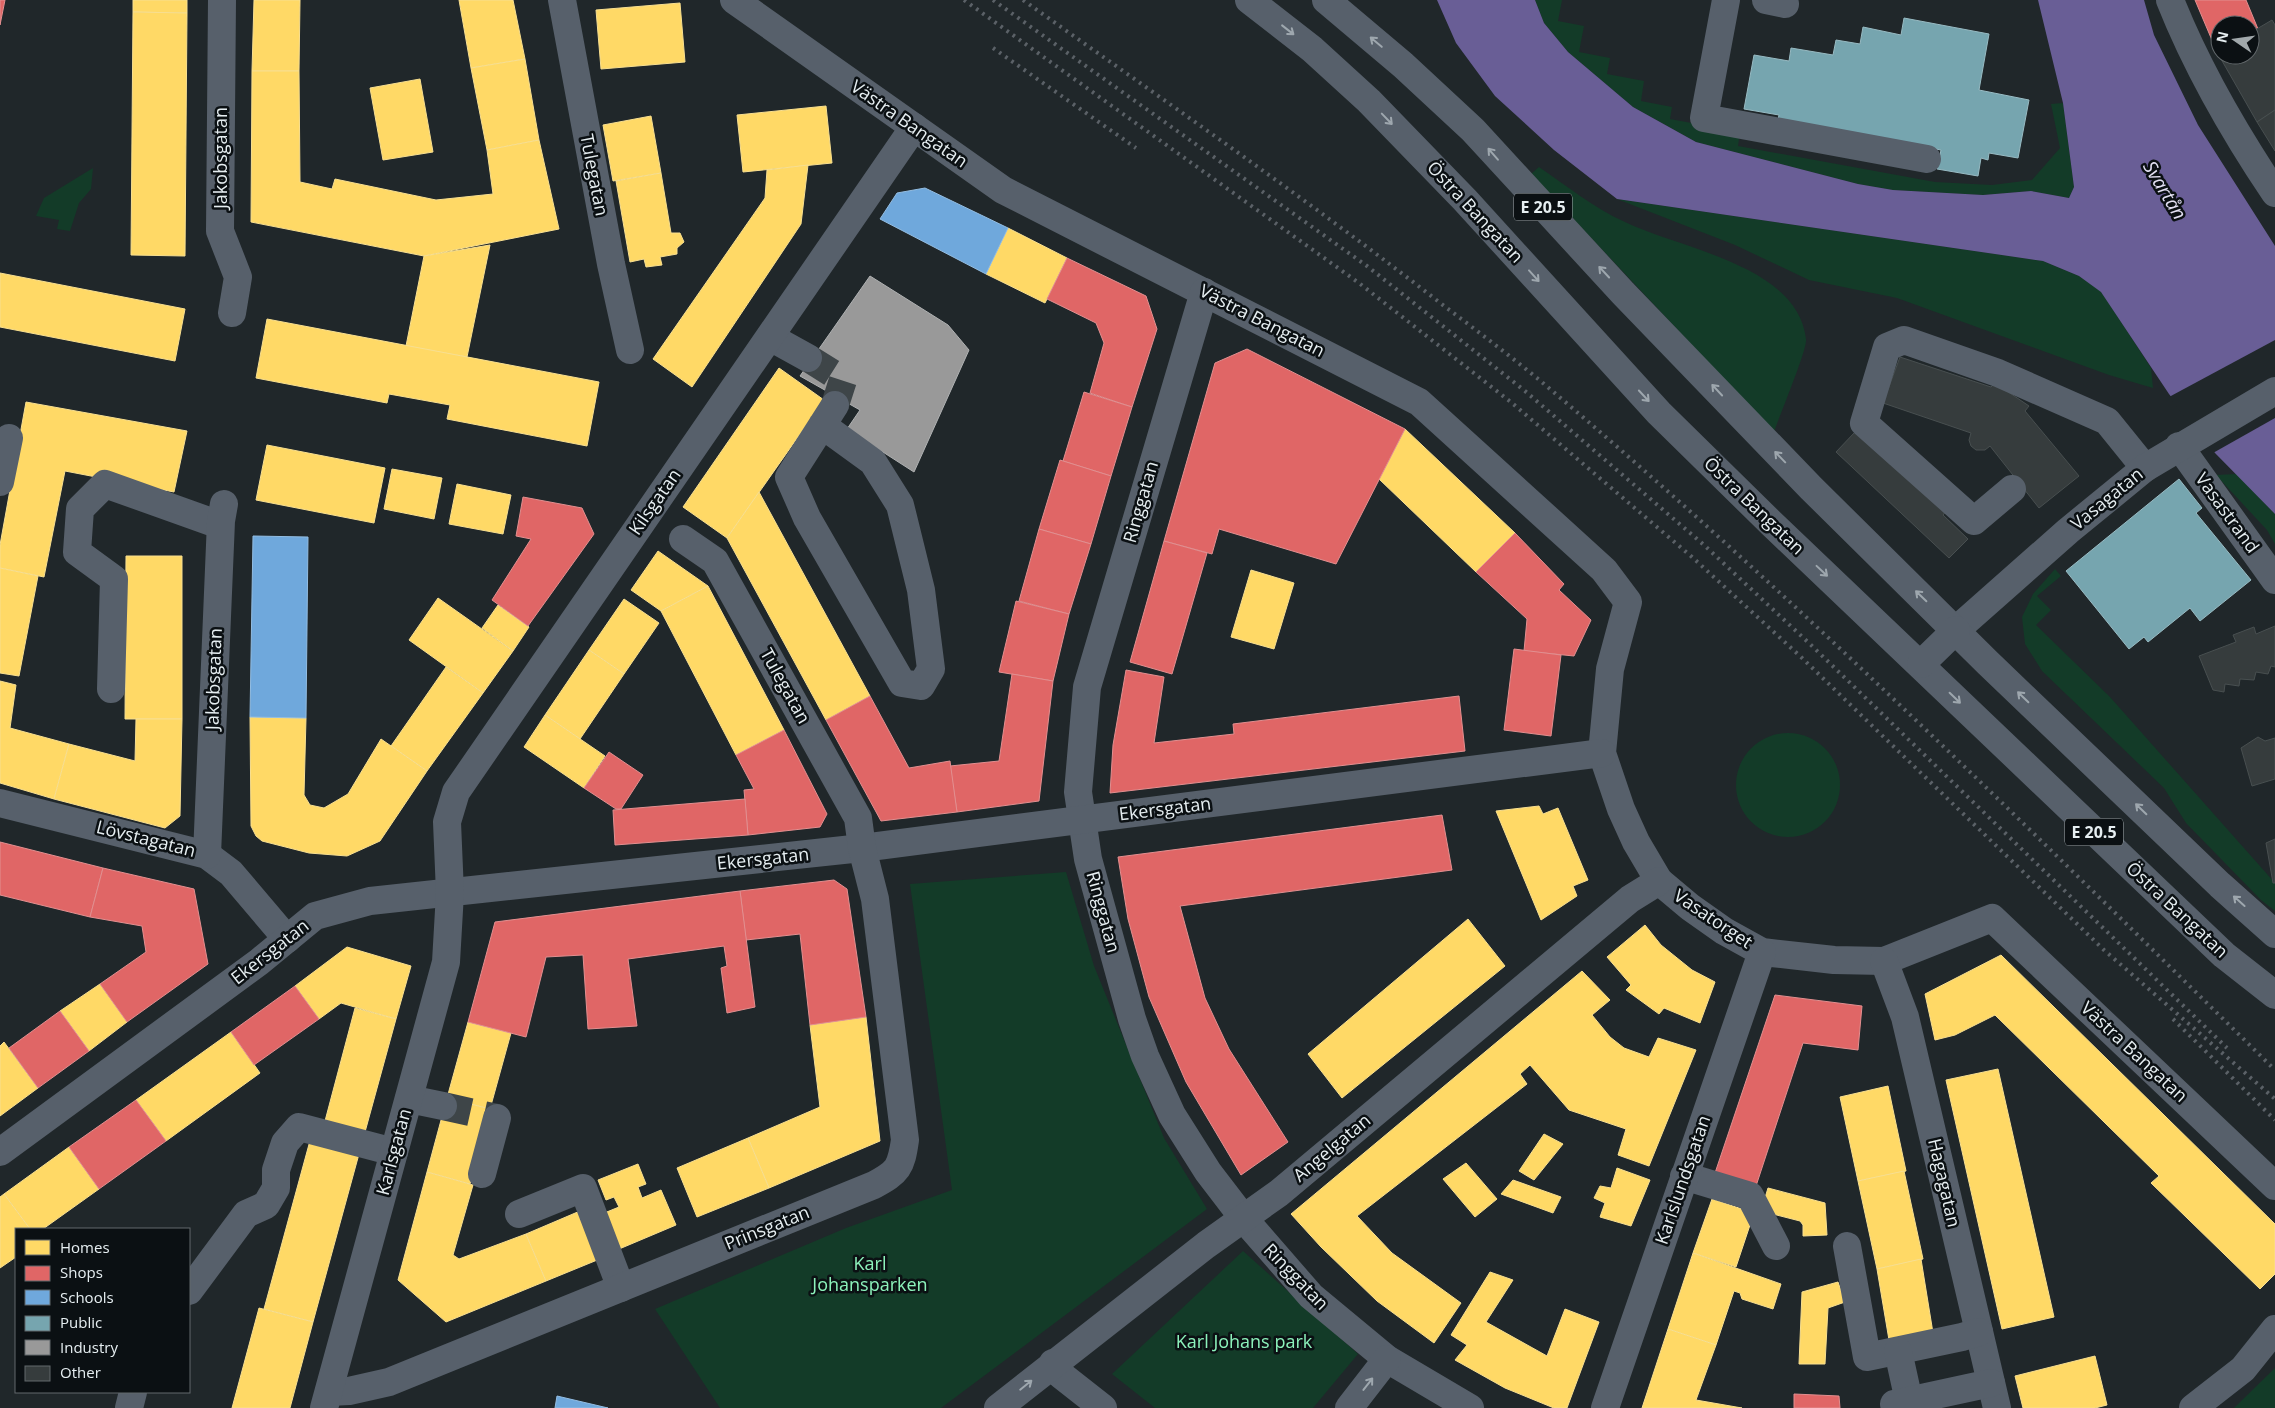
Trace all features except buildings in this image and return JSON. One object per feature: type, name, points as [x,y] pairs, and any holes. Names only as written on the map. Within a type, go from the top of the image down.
[{"type":"street","name":"Jakobsgatan","points":[[222,0],[220,231],[238,277],[232,313]]},
{"type":"street","name":"Tulegatan","points":[[562,0],[611,264],[630,350]]},
{"type":"street","name":"Västra Bangatan","points":[[734,0],[1003,190],[1419,402],[1604,570],[1628,602],[1610,669],[1602,753]]},
{"type":"street","name":"Östra Bangatan","points":[[1249,0],[1312,49],[1369,101],[1464,200],[1659,412],[1790,542],[1921,664],[2224,955],[2275,995]]},
{"type":"street","name":"E 20.5","points":[[1326,0],[1403,65],[1473,130],[1623,293],[1811,488],[1988,663],[2220,885],[2275,934]]},
{"type":"street","points":[[1726,0],[1704,118],[1927,159]]},
{"type":"street","points":[[2170,0],[2189,47],[2258,168],[2275,193]]},
{"type":"street","name":"Kilsgatan","points":[[450,893],[447,822],[456,792],[914,127]]},
{"type":"street","name":"Ringgatan","points":[[1204,292],[1087,687],[1079,782],[1081,819],[1088,859],[1132,1019],[1145,1056],[1172,1115],[1208,1172],[1244,1219],[1311,1296],[1387,1359],[1470,1408]]},
{"type":"street","points":[[770,337],[808,358]]},
{"type":"street","points":[[2012,489],[1974,521],[1864,423],[1888,347],[1904,340],[1998,372],[2107,421],[2145,468]]},
{"type":"street","name":"Vasagatan","points":[[1921,664],[1956,630],[2068,531],[2145,468],[2189,440],[2275,391]]},
{"type":"street","points":[[829,415],[873,462],[900,505],[921,590],[931,669],[921,686],[902,683],[807,518],[789,477],[829,415]]},
{"type":"street","points":[[0,482],[9,438]]},
{"type":"street","name":"Vasastrand","points":[[2189,440],[2275,580]]},
{"type":"street","name":"Jakobsgatan","points":[[111,689],[114,579],[77,552],[80,509],[105,484],[222,514],[207,855]]},
{"type":"street","name":"Tulegatan","points":[[683,539],[715,561],[858,818],[862,848]]},
{"type":"street","name":"Ekersgatan","points":[[0,1152],[259,962],[315,916],[370,901],[862,848],[1602,753]]},
{"type":"street","name":"Vasatorget","points":[[1602,753],[1621,809],[1636,842],[1659,881],[1690,908],[1724,931],[1762,952],[1834,960],[1884,960],[1992,918]]},
{"type":"street","name":"Lövstagatan","points":[[0,803],[207,855],[231,873],[287,939]]},
{"type":"street","name":"Prinsgatan","points":[[327,1400],[349,1391],[389,1382],[874,1185],[895,1173],[903,1156],[905,1140],[875,899],[862,848]]},
{"type":"street","name":"Angelgatan","points":[[998,1408],[1206,1245],[1279,1193],[1630,899],[1659,881]]},
{"type":"street","name":"Karlsgatan","points":[[327,1400],[446,962],[450,893]]},
{"type":"street","name":"Västra Bangatan","points":[[1992,918],[2275,1186]]},
{"type":"street","name":"Karlslundsgatan","points":[[1605,1408],[1762,952]]},
{"type":"street","name":"Hagagatan","points":[[1884,960],[1905,1017],[1994,1396]]},
{"type":"street","points":[[408,1099],[443,1106]]},
{"type":"street","points":[[482,1174],[497,1118]]},
{"type":"street","points":[[190,1290],[246,1214],[266,1205],[276,1188],[276,1170],[285,1143],[299,1127],[394,1152]]},
{"type":"street","points":[[1684,1176],[1750,1196],[1776,1246]]},
{"type":"street","points":[[519,1214],[583,1188],[621,1288]]},
{"type":"street","points":[[1847,1246],[1867,1357],[1979,1332]]},
{"type":"street","points":[[2193,1408],[2243,1368],[2275,1329]]},
{"type":"street","points":[[1898,1351],[1901,1402],[1994,1396]]},
{"type":"street","points":[[1349,1408],[1387,1359]]},
{"type":"street","points":[[1054,1363],[1061,1375],[1103,1408]]},
{"type":"street","points":[[129,1408],[133,1393]]},
{"type":"green space","points":[[1535,0],[1562,0],[1558,21],[1584,26],[1579,52],[1610,58],[1607,74],[1644,81],[1641,101],[1672,107],[1670,119],[1740,132],[1738,146],[1935,182],[1992,185],[2032,180],[2060,148],[2051,104],[2063,103],[2074,187],[2069,198],[2031,191],[1983,195],[1893,190],[1858,184],[1696,142],[1633,107],[1568,52],[1544,23]]},
{"type":"green space","points":[[1539,167],[1592,203],[1625,222],[1733,263],[1760,277],[1782,293],[1798,314],[1806,339],[1798,368],[1774,432],[1531,174]]},
{"type":"green space","points":[[93,168],[91,189],[79,203],[70,231],[57,229],[59,220],[36,216],[44,198]]},
{"type":"green space","points":[[1617,199],[2043,261],[2079,276],[2101,291],[2151,368],[2153,388],[2109,375],[1897,298],[1809,280],[1735,245]]},
{"type":"green space","points":[[2236,474],[2275,514],[2275,544],[2267,530],[2216,475]]},
{"type":"green space","points":[[2055,569],[2061,576],[2037,596],[2051,610],[2036,625],[2110,697],[2275,883],[2275,911],[2261,900],[2186,823],[2164,788],[2042,671],[2025,644],[2022,617],[2033,594]]},
{"type":"green space","points":[[1788,733],[1808,737],[1825,748],[1836,765],[1840,785],[1836,805],[1825,822],[1808,833],[1788,837],[1768,833],[1751,822],[1740,805],[1736,785],[1740,765],[1751,748],[1768,737]]},
{"type":"green space","name":"Karl Johansparken","points":[[1066,872],[1094,966],[1164,1138],[1207,1209],[941,1408],[720,1408],[655,1309],[846,1228],[952,1190],[910,884]]},
{"type":"green space","name":"Karl Johans park","points":[[1243,1251],[1358,1354],[1313,1408],[1155,1408],[1112,1374]]},
{"type":"green space","points":[[2275,1368],[2275,1408],[2234,1408]]},
{"type":"water","name":"Svartån","points":[[1437,0],[1535,0],[1544,23],[1568,52],[1633,107],[1696,142],[1858,184],[1893,190],[1983,195],[2031,191],[2069,198],[2074,187],[2063,103],[2038,0],[2144,0],[2154,35],[2198,125],[2275,246],[2275,514],[2215,453],[2169,394],[2101,292],[2079,276],[2043,261],[1617,199],[1554,150],[1495,96],[1456,43]]},
{"type":"pier","points":[[2275,340],[2275,418],[2213,453],[2169,397]]},
{"type":"tunnel","points":[[808,358],[843,380],[835,405]]},
{"type":"tunnel","points":[[443,1106],[497,1118]]},
{"type":"railway","points":[[964,0],[1359,283],[1512,403],[1692,557],[1801,657],[2104,950],[2275,1099]]},
{"type":"railway","points":[[993,0],[1367,266],[1525,391],[1704,545],[1811,645],[2227,1048]]},
{"type":"railway","points":[[1023,0],[1337,224],[1537,378],[1727,545],[1913,717],[2275,1070]]},
{"type":"railway","points":[[993,48],[1136,148]]},
{"type":"railway","points":[[2173,1019],[2275,1120]]}]
